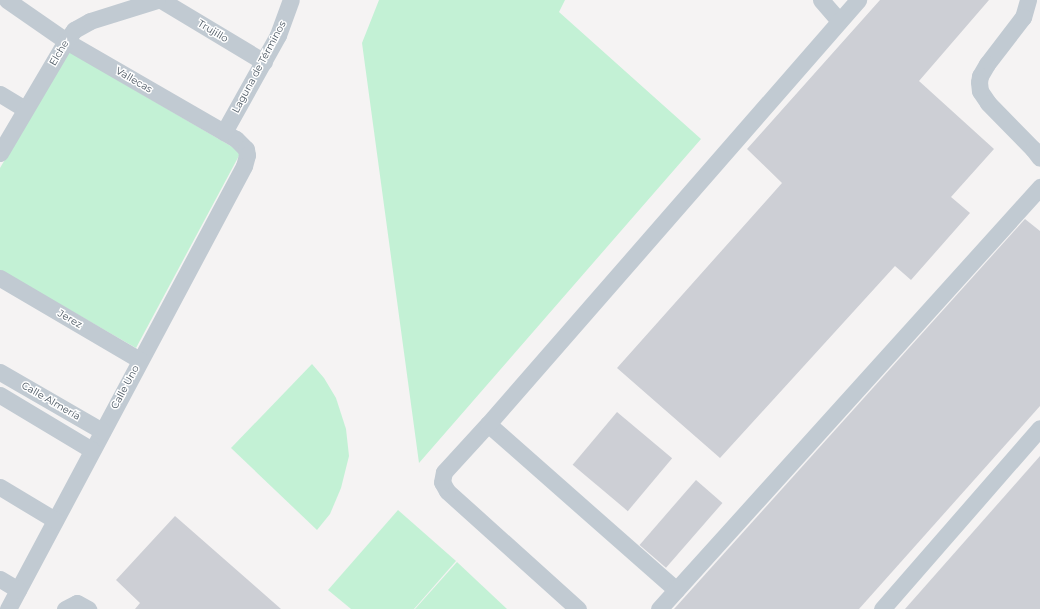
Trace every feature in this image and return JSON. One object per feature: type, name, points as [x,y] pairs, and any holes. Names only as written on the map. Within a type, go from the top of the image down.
[{"type":"street","name":"Vallecas","points":[[6,0],[66,40],[241,143],[246,149],[247,155],[244,166]]},
{"type":"street","name":"Elche","points":[[0,153],[66,40],[74,30],[90,21],[157,0]]},
{"type":"street","name":"Trujillo","points":[[161,0],[264,62]]},
{"type":"street","points":[[821,0],[839,21]]},
{"type":"street","points":[[578,609],[444,487],[442,482],[444,472],[488,424],[858,0]]},
{"type":"street","points":[[1028,0],[1028,7],[1024,17],[986,64],[980,76],[979,82],[980,91],[988,103],[1040,158]]},
{"type":"street","name":"Laguna de Términos","points":[[224,132],[282,28],[289,2]]},
{"type":"street","points":[[0,94],[25,109]]},
{"type":"street","name":"Calle Uno","points":[[8,609],[244,166]]},
{"type":"street","points":[[658,609],[1040,187]]},
{"type":"street","name":"Jerez","points":[[0,278],[140,360]]},
{"type":"street","name":"Calle Almería","points":[[0,372],[102,431]]},
{"type":"street","name":"Calle Almería","points":[[0,395],[92,450]]},
{"type":"street","points":[[488,424],[676,590]]},
{"type":"street","points":[[882,609],[1040,428]]},
{"type":"street","points":[[0,487],[55,520]]},
{"type":"street","points":[[0,580],[18,590]]},
{"type":"street","points":[[65,609],[77,603],[88,609]]},
{"type":"green space","points":[[379,0],[565,0],[559,12],[701,139],[419,463],[362,43]]},
{"type":"green space","points":[[68,51],[241,152],[136,348],[0,270],[0,168]]},
{"type":"green space","points":[[312,364],[324,378],[336,398],[346,429],[349,456],[341,488],[330,514],[317,530],[231,448]]},
{"type":"green space","points":[[398,510],[456,561],[414,609],[351,609],[328,590]]},
{"type":"green space","points":[[457,562],[507,609],[415,609]]},
{"type":"building","points":[[880,0],[989,0],[919,81],[994,149],[951,197],[970,213],[911,280],[895,266],[720,458],[617,368],[782,183],[747,149]]},
{"type":"building","points":[[1025,219],[1040,231],[1040,406],[859,609],[674,609]]},
{"type":"building","points":[[617,412],[672,458],[628,511],[573,465]]},
{"type":"building","points":[[1040,456],[1040,609],[905,609]]},
{"type":"building","points":[[696,480],[722,503],[666,568],[640,545]]},
{"type":"building","points":[[175,516],[281,609],[135,609],[140,603],[116,580]]}]
